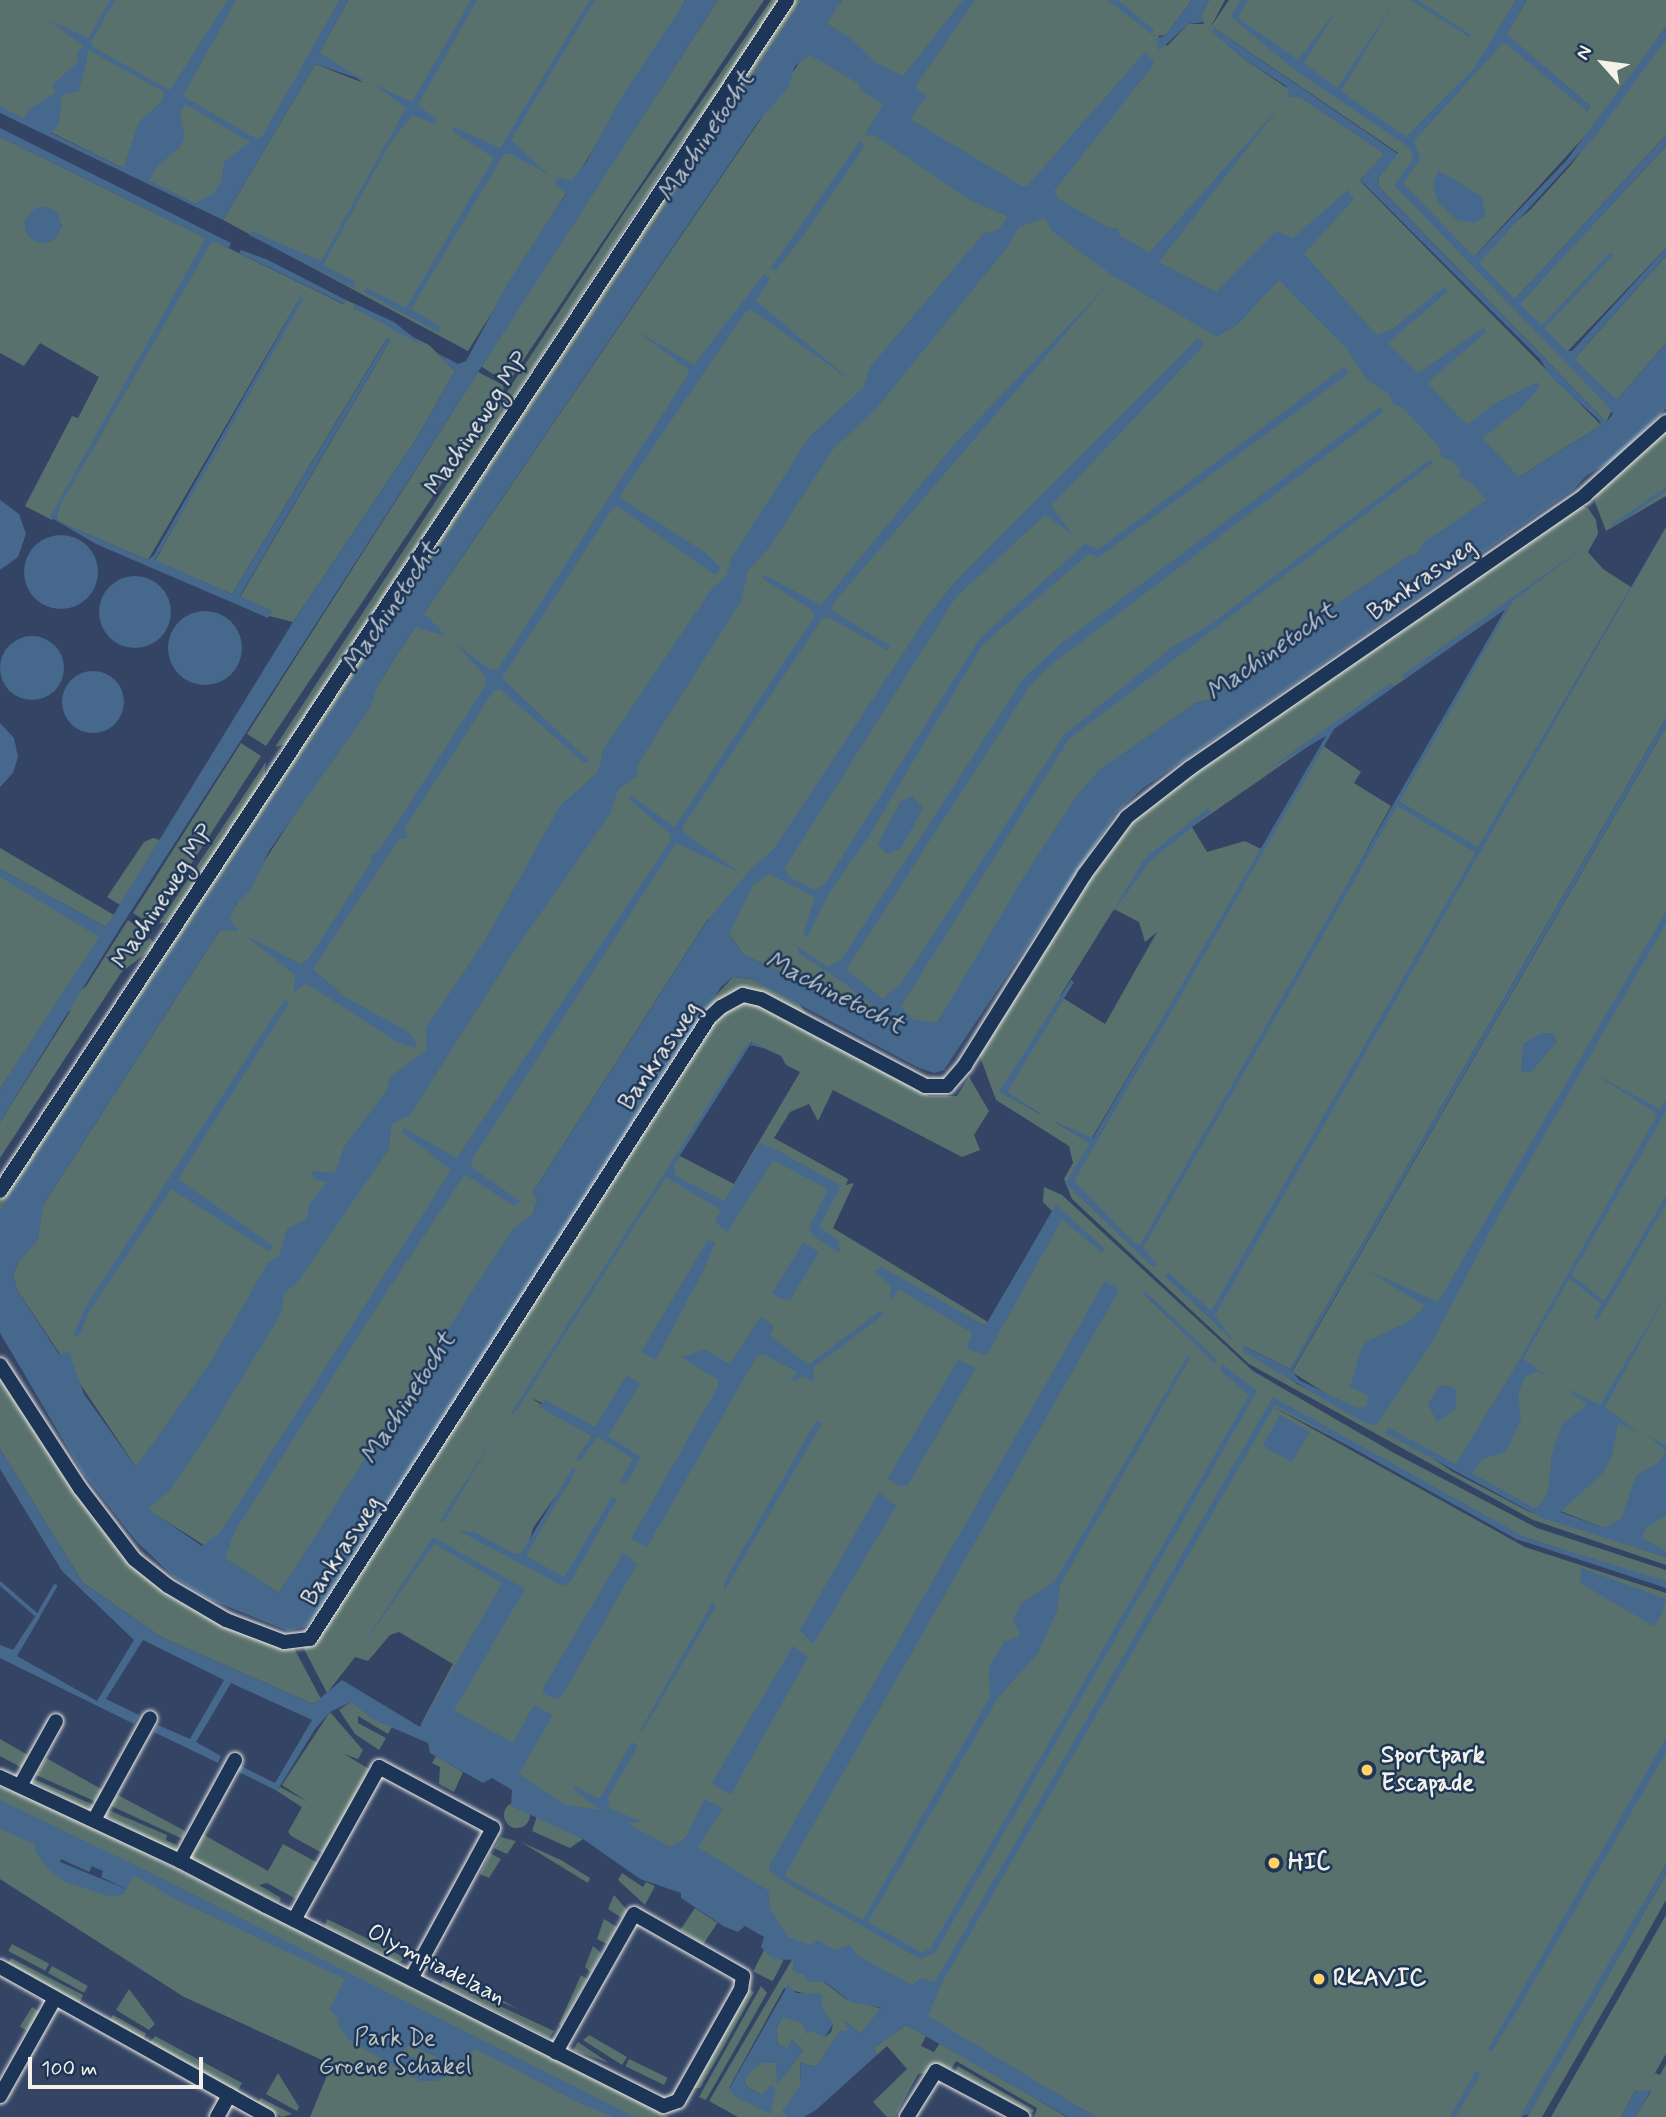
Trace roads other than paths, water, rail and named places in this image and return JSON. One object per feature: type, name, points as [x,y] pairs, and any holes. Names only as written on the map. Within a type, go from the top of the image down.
[{"type":"street","name":"Machineweg MP","points":[[0,1191],[788,0]]},
{"type":"street","name":"Bankrasweg","points":[[0,1365],[80,1488],[134,1559],[167,1586],[236,1624],[284,1643],[310,1639],[720,1007],[743,995],[761,999],[925,1086],[947,1086],[965,1065],[1084,875],[1127,817],[1201,760],[1585,495],[1666,422]]},
{"type":"street","points":[[94,1820],[150,1718]]},
{"type":"street","points":[[20,1786],[56,1721]]},
{"type":"street","points":[[180,1861],[234,1760]]},
{"type":"street","points":[[294,1920],[379,1767],[494,1828],[412,1977]]},
{"type":"street","name":"Olympiadelaan","points":[[0,1777],[180,1861],[412,1977],[556,2052],[664,2106],[673,2105],[741,1989],[743,1976],[634,1914],[556,2052]]},
{"type":"street","points":[[0,1967],[268,2117]]},
{"type":"street","points":[[0,2096],[55,1998]]},
{"type":"street","points":[[907,2117],[936,2071],[1022,2117]]},
{"type":"street","points":[[217,2117],[229,2095]]},
{"type":"water","points":[[110,0],[115,0],[91,42],[93,47],[170,90],[228,0],[236,0],[183,96],[255,138],[261,138],[340,0],[348,0],[319,53],[366,81],[315,64],[223,220],[0,113],[0,106],[24,119],[29,110],[56,92],[52,85],[78,62],[77,53],[83,46],[50,21],[89,38]],"holes":[[[89,50],[164,92],[162,101],[139,122],[123,168],[51,133],[59,124],[62,95],[79,91]],[[185,104],[250,142],[224,162],[221,183],[213,194],[195,204],[149,180],[158,166],[181,146],[185,137],[180,113]]]},
{"type":"water","points":[[471,0],[477,0],[418,105],[437,120],[435,124],[412,115],[389,145],[323,265],[356,282],[353,288],[249,235],[251,231],[321,261],[406,108],[374,84],[412,102]]},
{"type":"water","points":[[590,0],[595,0],[511,140],[549,175],[509,153],[504,154],[411,309],[441,327],[438,332],[364,292],[367,288],[406,308],[494,158],[452,131],[454,127],[500,148]]},
{"type":"water","points":[[686,0],[718,0],[120,928],[0,1122],[0,1089],[99,937],[0,877],[0,869],[106,927],[293,622],[415,441],[455,371],[437,353],[458,364],[466,361],[509,281],[566,194],[555,183],[559,177],[571,181],[587,161],[621,98]]},
{"type":"water","name":"Machinetocht","points":[[802,0],[842,0],[827,23],[855,42],[875,62],[903,76],[963,0],[975,0],[915,87],[927,96],[910,119],[1022,186],[1028,185],[1144,53],[1154,61],[1151,68],[1054,191],[1059,199],[1109,228],[1118,228],[1119,235],[1149,253],[1281,105],[1159,262],[1216,292],[1276,231],[1293,238],[1348,190],[1354,199],[1304,254],[1377,335],[1392,329],[1444,287],[1448,291],[1388,343],[1418,373],[1483,328],[1486,332],[1427,383],[1463,421],[1469,424],[1495,403],[1537,382],[1540,387],[1521,408],[1482,438],[1519,477],[1601,425],[1599,420],[1551,377],[1540,359],[1360,180],[1384,154],[1302,98],[1290,97],[1286,86],[1244,59],[1212,32],[1214,28],[1398,154],[1379,177],[1378,186],[1606,422],[1613,414],[1604,402],[1394,185],[1413,159],[1410,148],[1295,70],[1230,16],[1241,0],[1248,0],[1238,18],[1298,60],[1337,9],[1304,63],[1337,88],[1395,2],[1341,91],[1406,137],[1475,67],[1516,0],[1527,0],[1507,34],[1590,106],[1587,111],[1504,42],[1414,141],[1420,159],[1403,183],[1474,257],[1566,161],[1666,27],[1666,39],[1597,134],[1479,263],[1513,298],[1518,296],[1666,135],[1666,146],[1520,304],[1567,351],[1572,351],[1666,248],[1666,256],[1574,359],[1617,400],[1666,343],[1666,409],[1614,459],[1586,476],[1573,490],[1142,789],[1116,813],[944,1070],[934,1073],[919,1068],[751,979],[733,977],[721,987],[324,1605],[305,1627],[288,1631],[209,1599],[174,1577],[137,1542],[82,1472],[0,1333],[0,1210]],"holes":[[[810,55],[859,84],[860,90],[883,104],[865,135],[876,136],[970,200],[1008,217],[998,230],[984,233],[870,367],[863,388],[810,436],[731,559],[727,575],[711,590],[603,750],[598,772],[560,806],[484,942],[426,1028],[426,1050],[390,1077],[387,1090],[344,1147],[335,1173],[311,1171],[316,1180],[327,1182],[309,1205],[307,1218],[287,1229],[279,1256],[268,1263],[211,1361],[136,1467],[84,1394],[69,1352],[59,1354],[17,1290],[13,1275],[18,1262],[38,1240],[43,1205],[220,930],[239,931],[230,920],[236,904],[251,890],[269,851],[369,710],[379,683],[415,627],[446,636],[424,613],[758,122],[788,88],[795,66]],[[1045,218],[1052,231],[1112,275],[1217,337],[1237,325],[1279,280],[1347,349],[1367,380],[1390,395],[1393,404],[1402,407],[1438,445],[1442,458],[1453,461],[1461,471],[1459,476],[1472,483],[1486,500],[1423,543],[1415,557],[1411,554],[1303,627],[1220,688],[1213,699],[1195,703],[1099,770],[1078,794],[1023,878],[937,1023],[912,1019],[901,1006],[1069,739],[1434,462],[1429,460],[1211,624],[1171,648],[1065,734],[902,982],[883,999],[846,970],[1028,689],[1047,668],[1383,412],[1381,406],[1062,643],[1023,679],[841,960],[827,967],[796,945],[800,954],[844,983],[904,1031],[744,955],[729,934],[753,885],[769,874],[815,897],[803,935],[807,937],[831,890],[867,839],[983,644],[1089,554],[1099,557],[1349,373],[1344,367],[1099,549],[1085,544],[980,638],[825,884],[816,890],[792,879],[784,869],[956,597],[1045,515],[1072,534],[1051,506],[1204,345],[1198,338],[952,585],[927,617],[773,850],[750,870],[707,921],[533,1192],[537,1201],[533,1214],[513,1229],[279,1593],[225,1558],[235,1531],[380,1302],[465,1174],[514,1206],[520,1201],[471,1167],[473,1158],[676,843],[740,873],[683,832],[683,826],[822,619],[828,617],[887,650],[890,646],[831,610],[835,601],[1109,283],[952,447],[821,605],[764,575],[762,578],[812,610],[814,617],[675,827],[631,796],[629,799],[671,835],[670,842],[457,1158],[404,1128],[402,1132],[451,1170],[220,1533],[202,1546],[148,1509],[170,1490],[206,1437],[281,1314],[284,1294],[299,1280],[389,1149],[392,1124],[410,1115],[517,947],[610,814],[618,790],[637,776],[638,764],[741,601],[748,571],[768,549],[834,448],[876,409],[1009,245],[1019,227]]]},
{"type":"water","points":[[1108,0],[1118,0],[1154,30],[1151,34]]},
{"type":"water","points":[[1192,0],[1209,0],[1201,16],[1205,22],[1188,24],[1159,51],[1156,39],[1166,35]]},
{"type":"water","points":[[1411,0],[1418,0],[1471,35],[1469,37]]},
{"type":"water","points":[[0,128],[231,243],[229,248],[212,241],[62,502],[56,519],[64,524],[148,560],[154,555],[301,296],[304,298],[155,560],[232,594],[388,337],[391,339],[240,596],[272,611],[268,618],[96,544],[50,517],[206,238],[0,137]]},
{"type":"water","points":[[860,141],[864,144],[861,152],[800,240],[776,270],[770,269]]},
{"type":"water","points":[[1438,170],[1482,197],[1485,216],[1474,223],[1457,220],[1438,202],[1433,185]]},
{"type":"water","points":[[43,207],[56,212],[61,225],[56,238],[43,243],[30,238],[25,225],[30,212]]},
{"type":"water","points":[[241,250],[268,260],[346,300],[344,304],[239,253]]},
{"type":"water","points":[[764,274],[770,278],[756,301],[854,383],[751,309],[744,314],[619,497],[706,553],[720,567],[718,572],[715,575],[617,506],[612,509],[502,678],[591,763],[583,762],[500,689],[494,690],[405,828],[408,838],[399,839],[313,969],[345,997],[407,1031],[417,1043],[415,1048],[397,1042],[306,983],[294,993],[295,975],[246,936],[301,964],[309,958],[372,861],[371,854],[378,852],[486,685],[485,676],[455,643],[490,670],[498,669],[688,375],[688,369],[634,329],[694,365]]},
{"type":"water","points":[[355,304],[394,322],[427,348],[354,308]]},
{"type":"water","points":[[1666,487],[1666,491],[1613,527],[1611,525]]},
{"type":"water","points":[[0,500],[19,514],[26,534],[18,557],[0,570]]},
{"type":"water","points":[[1666,528],[1215,1315],[1234,1342],[1165,1276],[1168,1272],[1211,1311],[1476,852],[1397,806],[1143,1248],[1157,1264],[1153,1267],[1069,1187],[1066,1182],[1090,1143],[1053,1121],[1093,1138],[1326,736],[1264,772],[1391,683],[1395,686],[1334,729],[1074,1181],[1133,1242],[1140,1245],[1506,608],[1405,679],[1401,676],[1591,542],[1513,601],[1399,802],[1478,847]]},
{"type":"water","points":[[61,535],[75,538],[87,546],[95,558],[98,572],[95,586],[87,598],[75,606],[61,609],[47,606],[35,598],[27,586],[24,572],[27,558],[35,546],[47,538]]},
{"type":"water","points":[[142,576],[161,586],[169,598],[169,626],[161,638],[149,646],[128,648],[109,638],[101,626],[99,605],[109,586],[121,578]]},
{"type":"water","points":[[205,611],[219,614],[231,622],[239,634],[242,648],[239,662],[231,674],[219,682],[205,685],[191,682],[179,674],[171,662],[168,648],[171,634],[179,622],[191,614]]},
{"type":"water","points":[[32,636],[44,638],[55,645],[62,656],[62,680],[55,691],[44,698],[32,700],[20,698],[9,691],[2,680],[0,668],[2,656],[9,645],[20,638]]},
{"type":"water","points":[[87,671],[99,671],[115,680],[122,690],[122,714],[115,724],[99,733],[87,733],[76,728],[67,719],[62,708],[62,696],[67,685],[76,676]]},
{"type":"water","points":[[1666,718],[1666,727],[1292,1371],[1299,1380],[1357,1408],[1366,1406],[1369,1396],[1350,1387],[1361,1349],[1366,1342],[1408,1322],[1425,1306],[1367,1270],[1438,1302],[1666,912],[1666,923],[1496,1220],[1432,1342],[1376,1425],[1363,1422],[1242,1351],[1243,1346],[1290,1369]]},
{"type":"water","points":[[0,723],[14,738],[18,757],[13,773],[0,787]]},
{"type":"water","points":[[912,796],[923,808],[901,848],[887,854],[878,844],[900,802]]},
{"type":"water","points":[[1208,808],[1211,812],[1149,862],[1111,915],[1145,858]]},
{"type":"water","points":[[1071,980],[1074,982],[1007,1092],[1043,1115],[999,1092]]},
{"type":"water","points":[[285,999],[289,1003],[178,1179],[273,1246],[270,1252],[171,1189],[90,1310],[80,1335],[73,1337],[85,1308]]},
{"type":"water","points":[[1541,1033],[1554,1033],[1557,1042],[1532,1071],[1521,1073],[1523,1044]]},
{"type":"water","points":[[754,1043],[767,1049],[750,1045],[674,1165],[676,1176],[724,1201],[760,1143],[775,1149],[841,1186],[819,1227],[839,1241],[840,1253],[812,1235],[809,1227],[828,1189],[773,1160],[727,1232],[715,1222],[721,1210],[666,1177],[514,1414],[511,1413],[747,1044]]},
{"type":"water","points":[[1591,1072],[1660,1109],[1666,1099],[1666,1111],[1523,1359],[1559,1384],[1538,1371],[1525,1377],[1518,1394],[1521,1419],[1506,1452],[1482,1459],[1472,1473],[1534,1508],[1541,1505],[1548,1491],[1552,1453],[1562,1424],[1587,1405],[1568,1389],[1600,1405],[1666,1295],[1605,1407],[1639,1433],[1618,1423],[1612,1456],[1604,1472],[1560,1512],[1604,1528],[1621,1519],[1636,1476],[1659,1462],[1666,1452],[1666,1515],[1646,1528],[1642,1538],[1666,1551],[1666,1557],[1542,1518],[1385,1433],[1389,1428],[1456,1464],[1520,1359],[1656,1117],[1655,1112]]},
{"type":"water","points":[[1056,1205],[1105,1249],[1102,1253],[1062,1219],[987,1355],[967,1349],[972,1333],[899,1289],[890,1301],[891,1286],[874,1272],[882,1267],[985,1326]]},
{"type":"water","points":[[708,1240],[715,1243],[705,1267],[656,1360],[641,1352]]},
{"type":"water","points":[[803,1243],[819,1252],[790,1300],[779,1298],[772,1293]]},
{"type":"water","points":[[1105,1281],[1119,1290],[784,1876],[863,1920],[990,1697],[989,1668],[1004,1642],[1020,1636],[1013,1618],[1021,1604],[1055,1581],[1188,1355],[1190,1358],[1060,1585],[1057,1611],[1038,1653],[997,1699],[868,1922],[922,1953],[931,1948],[1249,1395],[1220,1370],[1223,1365],[1257,1391],[935,1953],[920,1959],[783,1881],[769,1870],[770,1864]]},
{"type":"water","points":[[1145,1291],[1217,1360],[1214,1363],[1143,1294]]},
{"type":"water","points":[[880,1311],[883,1315],[794,1382],[791,1378]]},
{"type":"water","points":[[760,1317],[774,1326],[770,1336],[814,1369],[814,1382],[764,1354],[757,1356],[647,1547],[631,1539],[718,1386],[718,1380],[681,1357],[705,1350],[730,1364]]},
{"type":"water","points":[[958,1360],[976,1368],[907,1486],[897,1485],[888,1478]]},
{"type":"water","points":[[627,1375],[640,1384],[608,1436],[641,1457],[626,1484],[620,1481],[633,1459],[598,1436],[580,1461],[576,1459],[592,1436],[539,1407],[545,1400],[595,1427]]},
{"type":"water","points":[[1445,1385],[1456,1389],[1456,1408],[1437,1422],[1428,1404],[1438,1387]]},
{"type":"water","points":[[1273,1397],[1526,1538],[1666,1581],[1666,1588],[1516,1539],[1275,1405],[941,1984],[928,2016],[1096,2117],[1068,2117],[906,2025],[873,2048],[877,2055],[816,2110],[804,2117],[788,2117],[782,2111],[801,2085],[800,2063],[816,2067],[841,2030],[848,2032],[845,2021],[860,2034],[881,2008],[851,2002],[825,1982],[809,1982],[804,1975],[792,1971],[794,1960],[773,1959],[761,1947],[764,1937],[745,1926],[738,1932],[723,1926],[681,1898],[681,1893],[640,1879],[583,1839],[511,1806],[512,1790],[492,1778],[483,1783],[430,1753],[428,1743],[372,1719],[351,1702],[330,1712],[315,1729],[277,1791],[237,1771],[239,1765],[275,1783],[312,1720],[231,1683],[196,1742],[221,1756],[218,1763],[154,1732],[158,1725],[190,1739],[224,1680],[143,1640],[106,1699],[139,1715],[134,1724],[0,1658],[0,1645],[13,1650],[36,1615],[40,1617],[17,1656],[97,1701],[134,1640],[62,1571],[0,1469],[0,1449],[83,1583],[161,1637],[313,1704],[342,1680],[420,1727],[502,1583],[434,1544],[361,1648],[433,1537],[525,1589],[454,1710],[513,1743],[534,1705],[553,1715],[519,1774],[565,1805],[601,1810],[574,1790],[574,1786],[599,1799],[632,1742],[638,1746],[608,1797],[609,1808],[643,1822],[627,1823],[670,1847],[686,1837],[704,1799],[723,1808],[698,1847],[769,1891],[770,1909],[788,1937],[811,1945],[818,1940],[834,1950],[850,1945],[858,1956],[912,1985],[921,1978],[935,1982]]},
{"type":"water","points":[[1280,1415],[1309,1432],[1292,1462],[1262,1445]]},
{"type":"water","points":[[816,1421],[822,1423],[724,1592],[725,1581]]},
{"type":"water","points":[[1648,1435],[1666,1446],[1666,1452]]},
{"type":"water","points":[[494,1437],[444,1522],[440,1521]]},
{"type":"water","points":[[573,1467],[576,1469],[526,1556],[564,1577],[612,1497],[617,1499],[571,1581],[563,1586],[459,1531],[474,1532],[515,1554],[522,1552]]},
{"type":"water","points":[[879,1492],[896,1506],[814,1643],[811,1642],[800,1630]]},
{"type":"water","points":[[623,1553],[637,1564],[560,1699],[550,1697],[543,1693],[544,1687]]},
{"type":"water","points":[[1581,1568],[1666,1599],[1661,1616],[1654,1626],[1607,1599],[1580,1582]]},
{"type":"water","points":[[713,1602],[716,1606],[642,1732],[641,1729]]},
{"type":"water","points":[[793,1646],[808,1657],[731,1794],[720,1789],[712,1783]]},
{"type":"water","points":[[1666,1738],[1666,1752],[1511,2021],[1492,2051],[1488,2050]]},
{"type":"water","points":[[0,1800],[149,1872],[635,2117],[614,2117],[581,2104],[476,2049],[463,2056],[464,2065],[437,2081],[420,2081],[349,2040],[339,2026],[337,2016],[329,2010],[345,1979],[175,1899],[134,1875],[123,1895],[108,1896],[65,1882],[47,1868],[35,1851],[35,1844],[0,1829]],"holes":[[[409,2045],[436,2057],[437,2062],[431,2066],[401,2051]]]},
{"type":"water","points":[[1666,1864],[1666,1874],[1529,2114],[1520,2117]]},
{"type":"water","points":[[788,1985],[796,1993],[822,1994],[822,2007],[833,2024],[825,2037],[811,2031],[806,2034],[802,2023],[782,2017],[776,2029],[778,2044],[787,2048],[792,2040],[803,2051],[777,2085],[776,2063],[760,2063],[744,2079],[746,2086],[761,2095],[771,2085],[776,2091],[770,2114],[734,2096],[729,2089]]},
{"type":"water","points":[[1476,2071],[1481,2074],[1455,2117],[1450,2117]]},
{"type":"water","points":[[1651,2090],[1635,2117],[1621,2117],[1635,2091]]},
{"type":"waterway","points":[[1542,328],[1611,255]]},
{"type":"waterway","points":[[1605,1304],[1666,1200]]},
{"type":"waterway","points":[[1572,1278],[1605,1304],[1597,1318]]},
{"type":"waterway","points":[[0,1583],[38,1616],[55,1586]]},
{"type":"place","name":"Sportpark Escapade","points":[[1367,1770]]},
{"type":"place","name":"HIC","points":[[1274,1863]]},
{"type":"place","name":"RKAVIC","points":[[1319,1979]]},
{"type":"park label","name":"Park De Groene Schakel","points":[[395,2053]]}]
